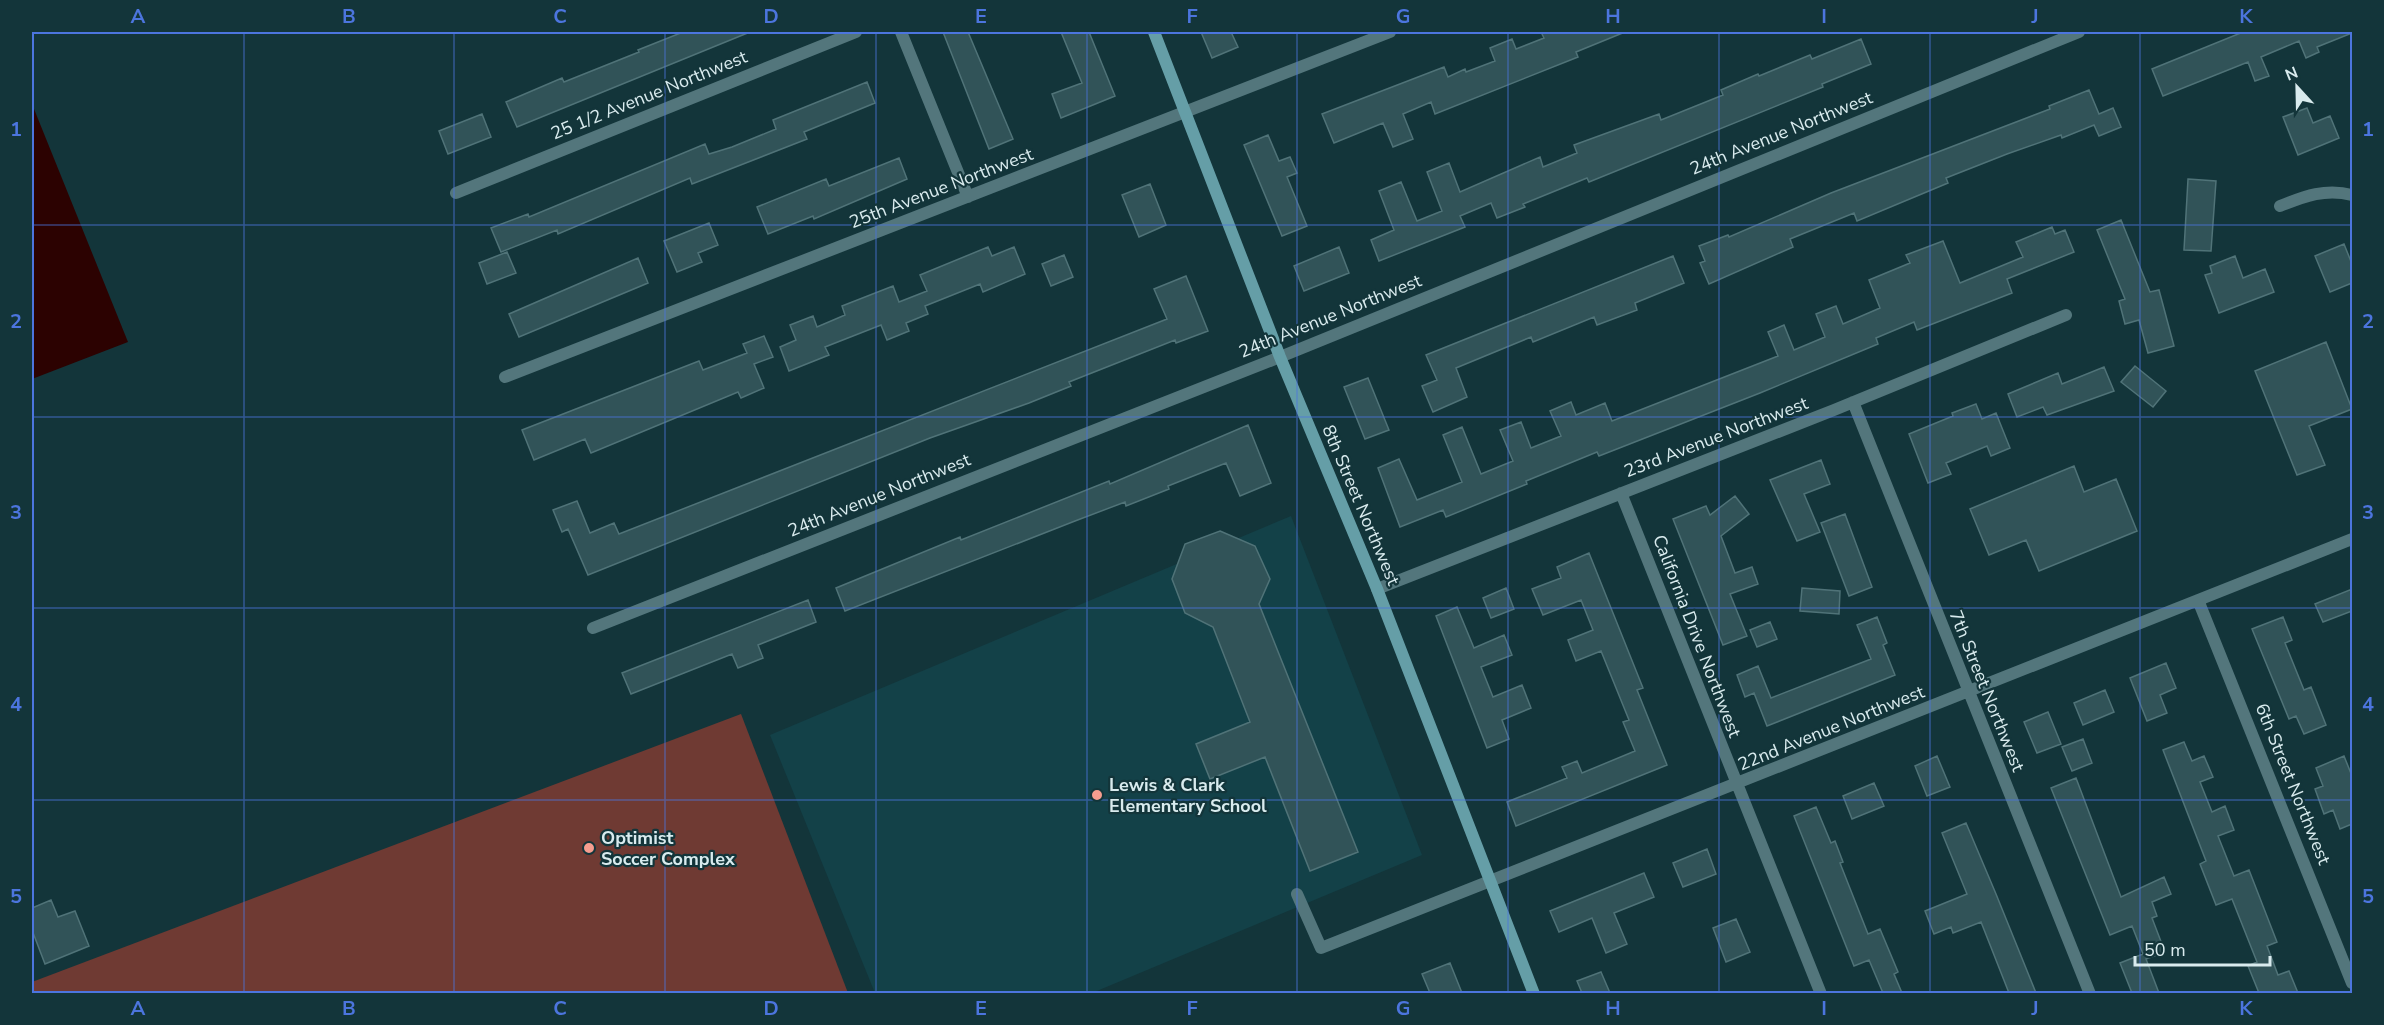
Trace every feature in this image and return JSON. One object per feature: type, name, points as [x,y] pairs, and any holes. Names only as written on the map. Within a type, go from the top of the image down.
[{"type":"street","name":"25 1/2 Avenue Northwest","points":[[456,192],[856,32]]},
{"type":"street","points":[[902,32],[968,197]]},
{"type":"street","name":"8th Street Northwest","points":[[1154,32],[1280,357],[1377,588],[1489,882],[1534,993]]},
{"type":"street","name":"25th Avenue Northwest","points":[[505,377],[1390,32]]},
{"type":"street","name":"24th Avenue Northwest","points":[[593,628],[1280,357],[2079,32]]},
{"type":"street","points":[[2280,206],[2315,192],[2340,191],[2352,195]]},
{"type":"street","name":"23rd Avenue Northwest","points":[[1377,588],[1853,402],[2066,315]]},
{"type":"street","name":"7th Street Northwest","points":[[1853,402],[2090,993]]},
{"type":"street","name":"California Drive Northwest","points":[[1621,493],[1821,993]]},
{"type":"street","name":"22nd Avenue Northwest","points":[[1297,894],[1321,948],[2352,539]]},
{"type":"street","name":"6th Street Northwest","points":[[2198,600],[2352,983]]},
{"type":"shaded area","points":[[32,104],[128,342],[32,379]]},
{"type":"shaded area","name":"Lewis & Clark Elementary School","points":[[1291,516],[1422,855],[1092,993],[875,993],[770,735]]},
{"type":"shaded area","name":"Optimist Soccer Complex","points":[[741,714],[848,993],[32,993],[32,982]]},
{"type":"building","points":[[683,32],[750,32],[517,127],[506,102],[562,78],[564,82]]},
{"type":"building","points":[[943,32],[968,32],[1013,139],[989,149]]},
{"type":"building","points":[[1061,32],[1089,32],[1115,96],[1061,118],[1052,94],[1082,83]]},
{"type":"building","points":[[1201,32],[1231,32],[1238,47],[1212,58]]},
{"type":"building","points":[[1541,32],[1625,32],[1576,52],[1578,57],[1435,114],[1431,102],[1403,114],[1413,139],[1393,147],[1383,123],[1334,143],[1322,114],[1444,67],[1448,77],[1465,69],[1466,72],[1495,61],[1490,48],[1512,39],[1516,49],[1544,38]]},
{"type":"building","points":[[2243,32],[2352,33],[2317,47],[2319,52],[2306,58],[2299,41],[2261,57],[2269,76],[2255,81],[2248,62],[2163,96],[2152,69]]},
{"type":"building","points":[[1861,39],[1871,64],[1822,84],[1823,87],[1589,182],[1587,178],[1523,204],[1525,207],[1497,218],[1491,203],[1460,216],[1465,227],[1379,261],[1371,240],[1394,230],[1379,191],[1401,182],[1417,221],[1442,211],[1427,172],[1449,163],[1460,192],[1540,157],[1543,167],[1577,153],[1574,145],[1659,114],[1661,120],[1723,95],[1721,90],[1758,74],[1759,76],[1810,55],[1812,59]]},
{"type":"building","points":[[867,82],[875,103],[804,132],[807,139],[692,184],[690,178],[558,234],[557,230],[501,252],[491,228],[528,214],[529,217],[705,144],[709,154],[732,147],[776,129],[773,120]]},
{"type":"building","points":[[2089,90],[2099,114],[2113,108],[2121,127],[2099,136],[2094,125],[2062,138],[2061,135],[2007,154],[1946,178],[1948,183],[1857,221],[1854,213],[1790,239],[1793,247],[1709,284],[1700,263],[1705,261],[1699,246],[1728,235],[1729,237],[1831,193],[2050,109],[2049,106]]},
{"type":"building","points":[[2307,108],[2313,123],[2330,116],[2339,138],[2298,155],[2283,117]]},
{"type":"building","points":[[482,114],[491,137],[448,154],[439,131]]},
{"type":"building","points":[[1268,135],[1279,161],[1290,157],[1297,173],[1287,177],[1307,226],[1282,236],[1244,145]]},
{"type":"building","points":[[899,158],[907,179],[814,219],[813,216],[768,234],[757,207],[826,179],[829,186]]},
{"type":"building","points":[[2188,179],[2216,181],[2211,251],[2184,250]]},
{"type":"building","points":[[1150,184],[1166,225],[1139,237],[1122,195]]},
{"type":"building","points":[[2121,220],[2150,292],[2159,290],[2174,346],[2148,353],[2139,320],[2125,324],[2119,301],[2125,299],[2097,230]]},
{"type":"building","points":[[709,223],[718,245],[698,253],[702,262],[677,272],[664,241]]},
{"type":"building","points":[[2052,227],[2055,234],[2065,230],[2074,252],[2007,279],[2012,293],[1917,330],[1914,322],[1876,338],[1878,344],[1760,393],[1599,456],[1597,452],[1446,517],[1443,510],[1400,527],[1378,468],[1399,459],[1417,500],[1462,482],[1443,435],[1462,427],[1481,474],[1513,461],[1500,430],[1521,422],[1531,448],[1561,436],[1550,411],[1571,402],[1576,415],[1605,403],[1612,421],[1778,356],[1768,332],[1784,325],[1794,350],[1825,337],[1816,314],[1836,306],[1843,324],[1880,308],[1869,280],[1910,263],[1906,255],[1943,241],[1960,283],[2023,257],[2016,242]]},
{"type":"building","points":[[2344,244],[2352,264],[2352,283],[2330,292],[2315,256]]},
{"type":"building","points":[[988,247],[992,256],[1014,247],[1025,274],[983,292],[980,284],[925,306],[928,314],[906,323],[909,331],[887,340],[881,325],[825,347],[829,355],[789,371],[780,347],[796,340],[790,325],[813,316],[817,327],[845,315],[842,306],[893,286],[899,302],[927,291],[920,275]]},
{"type":"building","points":[[1339,247],[1349,273],[1304,291],[1294,266]]},
{"type":"building","points":[[507,252],[516,273],[487,284],[479,263]]},
{"type":"building","points":[[1064,255],[1073,277],[1051,286],[1042,264]]},
{"type":"building","points":[[1673,256],[1684,283],[1635,303],[1637,310],[1597,325],[1594,317],[1533,342],[1531,337],[1456,368],[1467,397],[1433,412],[1422,386],[1437,380],[1426,355]]},
{"type":"building","points":[[2235,256],[2243,278],[2265,269],[2274,292],[2219,313],[2205,275],[2212,273],[2210,266]]},
{"type":"building","points":[[638,258],[648,283],[519,337],[509,314]]},
{"type":"building","points":[[1186,276],[1208,331],[1176,343],[1175,340],[1069,382],[1071,386],[1029,403],[930,438],[588,575],[568,529],[562,532],[553,510],[577,501],[590,533],[614,523],[619,534],[1167,319],[1154,289]]},
{"type":"building","points":[[764,336],[773,357],[754,364],[764,388],[741,398],[738,392],[591,453],[585,439],[534,460],[522,430],[699,361],[703,370],[747,353],[743,344]]},
{"type":"building","points":[[2326,342],[2352,409],[2309,426],[2325,465],[2297,475],[2255,371]]},
{"type":"building","points":[[2135,366],[2166,391],[2153,407],[2121,382]]},
{"type":"building","points":[[2104,367],[2114,391],[2047,415],[2043,407],[2017,417],[2008,394],[2058,373],[2062,384]]},
{"type":"building","points":[[1368,378],[1389,430],[1365,439],[1344,387]]},
{"type":"building","points":[[1976,404],[1982,419],[1996,413],[2010,448],[1991,456],[1987,446],[1946,463],[1951,474],[1928,483],[1909,434]]},
{"type":"building","points":[[1248,425],[1271,483],[1240,496],[1226,463],[1126,506],[1125,502],[845,611],[836,588],[960,537],[961,540],[1109,481],[1110,484]]},
{"type":"building","points":[[1821,460],[1830,484],[1804,494],[1820,532],[1797,541],[1770,480]]},
{"type":"building","points":[[2074,466],[2084,492],[2116,479],[2137,531],[2039,571],[2026,540],[1989,555],[1970,509]]},
{"type":"building","points":[[1735,496],[1749,514],[1721,536],[1735,573],[1752,567],[1758,584],[1730,594],[1747,636],[1723,645],[1673,519],[1706,506],[1710,515]]},
{"type":"building","points":[[1845,514],[1872,587],[1849,596],[1821,523]]},
{"type":"building","points":[[1220,531],[1255,546],[1270,579],[1259,604],[1358,852],[1310,871],[1265,757],[1210,779],[1196,744],[1250,722],[1213,627],[1185,613],[1172,579],[1185,544]]},
{"type":"building","points":[[1589,553],[1643,688],[1637,690],[1667,765],[1516,826],[1507,802],[1567,778],[1562,767],[1577,761],[1582,773],[1635,751],[1623,722],[1629,720],[1601,651],[1576,661],[1568,640],[1593,630],[1581,600],[1543,615],[1532,589],[1561,578],[1557,567]]},
{"type":"building","points":[[1506,588],[1514,609],[1491,618],[1483,598]]},
{"type":"building","points":[[1802,588],[1840,591],[1839,614],[1800,611]]},
{"type":"building","points":[[2352,589],[2352,611],[2323,622],[2315,604]]},
{"type":"building","points":[[808,600],[816,622],[758,645],[763,658],[738,668],[732,654],[631,694],[622,673]]},
{"type":"building","points":[[1457,607],[1474,648],[1504,635],[1512,655],[1481,667],[1493,697],[1522,685],[1531,708],[1502,720],[1509,739],[1487,748],[1436,616]]},
{"type":"building","points":[[1877,617],[1887,643],[1883,645],[1895,675],[1767,726],[1754,693],[1745,697],[1737,675],[1758,666],[1771,698],[1871,659],[1857,625]]},
{"type":"building","points":[[2283,617],[2292,640],[2285,643],[2304,690],[2311,687],[2326,725],[2304,734],[2296,716],[2289,719],[2252,629]]},
{"type":"building","points":[[1770,622],[1777,639],[1757,647],[1750,630]]},
{"type":"building","points":[[2166,663],[2176,688],[2160,695],[2167,713],[2147,721],[2130,678]]},
{"type":"building","points":[[2105,690],[2114,712],[2083,725],[2074,703]]},
{"type":"building","points":[[2048,712],[2061,744],[2037,753],[2024,722]]},
{"type":"building","points":[[2083,739],[2092,763],[2072,771],[2062,747]]},
{"type":"building","points":[[2184,742],[2192,761],[2204,756],[2213,777],[2200,782],[2212,812],[2225,806],[2234,830],[2218,836],[2234,876],[2249,870],[2277,942],[2267,946],[2278,975],[2289,971],[2298,993],[2259,993],[2248,966],[2257,962],[2232,899],[2216,905],[2200,864],[2206,861],[2163,750]]},
{"type":"building","points":[[1937,756],[1950,787],[1927,796],[1915,766]]},
{"type":"building","points":[[2344,756],[2352,776],[2352,824],[2340,829],[2333,810],[2324,814],[2315,789],[2323,786],[2316,768]]},
{"type":"building","points":[[2076,778],[2121,897],[2164,877],[2171,894],[2152,902],[2157,916],[2152,918],[2165,952],[2146,959],[2159,993],[2132,993],[2120,963],[2143,954],[2132,926],[2110,935],[2051,788]]},
{"type":"building","points":[[1874,783],[1884,806],[1852,819],[1843,796]]},
{"type":"building","points":[[1816,807],[1831,843],[1835,841],[1843,862],[1840,863],[1868,934],[1880,929],[1898,972],[1894,974],[1902,993],[1883,993],[1869,960],[1854,966],[1794,816]]},
{"type":"building","points":[[1966,823],[2036,993],[2009,993],[1981,922],[1953,933],[1951,927],[1934,934],[1925,911],[1967,894],[1942,833]]},
{"type":"building","points":[[1707,849],[1716,874],[1683,887],[1673,863]]},
{"type":"building","points":[[1644,873],[1654,897],[1614,913],[1627,944],[1606,953],[1592,918],[1559,932],[1550,911]]},
{"type":"building","points":[[51,900],[58,917],[75,911],[89,946],[45,964],[32,930],[32,908]]},
{"type":"building","points":[[1736,919],[1750,952],[1726,962],[1713,928]]},
{"type":"building","points":[[1450,963],[1462,993],[1430,993],[1422,974]]},
{"type":"building","points":[[1601,972],[1610,993],[1582,993],[1577,981]]},
{"type":"place","name":"Lewis & Clark Elementary School","points":[[1097,795]]},
{"type":"place","name":"Optimist Soccer Complex","points":[[589,848]]}]
